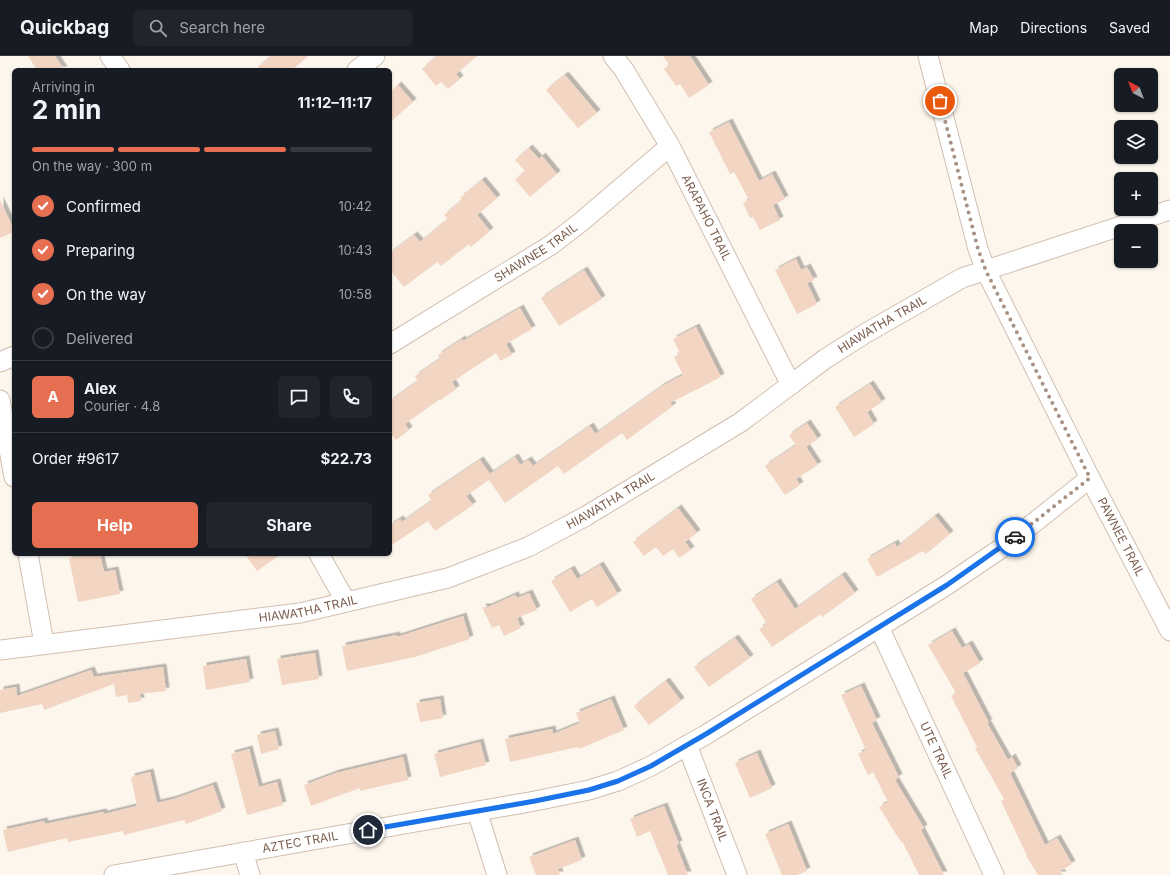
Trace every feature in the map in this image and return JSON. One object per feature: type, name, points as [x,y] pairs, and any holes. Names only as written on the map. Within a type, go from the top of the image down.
[{"type":"street","points":[[110,56],[119,68]]},
{"type":"street","points":[[360,68],[375,56]]},
{"type":"street","name":"ARAPAHO TRAIL","points":[[613,56],[624,70],[670,146],[791,385]]},
{"type":"street","name":"PAWNEE TRAIL","points":[[928,56],[978,249],[986,271],[1090,478],[1170,631]]},
{"type":"street","name":"SHAWNEE TRAIL","points":[[392,343],[551,245],[581,222],[670,146]]},
{"type":"street","name":"HIAWATHA TRAIL","points":[[0,650],[300,613],[448,578],[528,547],[586,516],[740,422],[825,359],[866,333],[962,278],[1170,210]]},
{"type":"street","points":[[0,362],[12,357]]},
{"type":"street","points":[[0,400],[12,466]]},
{"type":"street","name":"AZTEC TRAIL","points":[[114,875],[535,801],[589,790],[618,781],[651,766],[687,745],[947,585],[1006,544],[1090,478]]},
{"type":"street","points":[[28,556],[44,644]]},
{"type":"street","points":[[320,556],[346,602]]},
{"type":"street","name":"UTE TRAIL","points":[[879,627],[994,875]]},
{"type":"street","name":"INCA TRAIL","points":[[687,745],[737,875]]},
{"type":"street","points":[[477,811],[497,875]]},
{"type":"street","points":[[244,852],[250,875]]},
{"type":"building","points":[[28,56],[55,56],[63,68],[36,68]]},
{"type":"building","points":[[271,56],[308,56],[294,68],[257,68]]},
{"type":"building","points":[[437,56],[477,56],[456,74],[460,79],[448,89],[441,82],[436,86],[422,69]]},
{"type":"building","points":[[663,56],[690,56],[709,85],[689,98],[680,84],[676,86],[664,69],[669,65]]},
{"type":"building","points":[[565,75],[597,113],[578,128],[546,90]]},
{"type":"building","points":[[398,85],[413,102],[392,120],[392,91]]},
{"type":"building","points":[[729,122],[759,181],[772,174],[785,199],[773,205],[780,220],[760,230],[753,217],[750,218],[743,203],[749,200],[734,172],[730,174],[709,132]]},
{"type":"building","points":[[529,148],[539,159],[542,156],[557,174],[530,197],[515,180],[525,171],[515,160]]},
{"type":"building","points":[[482,180],[497,198],[477,215],[490,231],[471,247],[469,244],[441,266],[437,262],[404,287],[392,272],[392,252],[414,235],[420,242],[448,219],[444,215],[462,200],[460,198]]},
{"type":"building","points":[[0,200],[12,226],[12,233],[0,238]]},
{"type":"building","points":[[796,259],[801,270],[807,267],[814,280],[807,283],[817,304],[797,314],[775,270]]},
{"type":"building","points":[[584,270],[602,299],[559,326],[541,298]]},
{"type":"building","points":[[520,308],[532,329],[506,344],[512,355],[500,361],[496,353],[452,382],[456,389],[405,424],[409,430],[396,440],[392,435],[392,400],[418,381],[415,376],[440,359],[438,355],[462,339],[463,341]]},
{"type":"building","points":[[696,327],[721,377],[670,403],[673,406],[627,440],[622,433],[564,474],[558,466],[505,503],[489,480],[466,496],[473,505],[435,531],[428,521],[392,545],[392,524],[400,519],[402,522],[432,501],[428,495],[480,460],[490,474],[515,457],[520,465],[528,460],[533,466],[590,426],[595,434],[662,386],[683,375],[674,357],[680,353],[673,339]]},
{"type":"building","points":[[870,384],[882,402],[867,412],[874,424],[854,437],[835,407]]},
{"type":"building","points":[[807,423],[818,439],[806,447],[818,465],[796,479],[800,485],[785,495],[765,466],[796,445],[789,435]]},
{"type":"building","points":[[678,508],[697,533],[685,542],[691,550],[679,558],[673,549],[663,556],[656,547],[644,556],[633,542]]},
{"type":"building","points":[[935,516],[950,534],[926,554],[923,551],[877,577],[867,559],[895,543],[897,547]]},
{"type":"building","points":[[80,556],[100,556],[104,572],[115,570],[120,594],[78,602],[69,558]]},
{"type":"building","points":[[246,556],[278,556],[257,571]]},
{"type":"building","points":[[600,565],[618,594],[597,607],[592,599],[570,612],[551,581],[571,569],[577,579]]},
{"type":"building","points":[[842,575],[855,593],[822,617],[821,614],[772,647],[759,629],[767,624],[751,599],[777,582],[795,609]]},
{"type":"building","points":[[529,593],[537,610],[517,618],[521,628],[504,636],[499,625],[492,628],[482,607],[488,607],[515,595],[517,598]]},
{"type":"building","points":[[463,616],[470,639],[415,657],[347,671],[342,646],[397,635],[397,637]]},
{"type":"building","points":[[952,631],[962,648],[969,644],[980,663],[963,673],[989,723],[987,723],[1008,760],[1012,757],[1018,768],[1010,773],[1045,845],[1057,838],[1072,864],[1060,871],[1063,875],[1038,875],[1026,856],[1001,801],[1004,799],[975,748],[977,747],[951,696],[956,693],[928,645]]},
{"type":"building","points":[[735,638],[750,658],[709,687],[694,667]]},
{"type":"building","points":[[315,653],[319,679],[282,685],[277,659]]},
{"type":"building","points":[[246,659],[250,682],[206,690],[203,666]]},
{"type":"building","points":[[163,667],[166,691],[140,694],[141,701],[128,703],[127,695],[116,697],[114,684],[44,710],[42,704],[0,713],[0,690],[16,687],[17,696],[91,670],[94,677]]},
{"type":"building","points":[[666,681],[681,701],[649,725],[634,706]]},
{"type":"building","points":[[861,686],[877,720],[872,723],[899,777],[895,780],[924,828],[921,830],[944,875],[919,875],[902,841],[901,842],[879,807],[888,802],[873,772],[868,775],[858,754],[866,750],[841,695]]},
{"type":"building","points":[[440,699],[443,718],[420,722],[416,703]]},
{"type":"building","points":[[611,699],[624,730],[579,749],[578,747],[510,762],[505,739],[552,729],[553,734],[580,723],[576,713]]},
{"type":"building","points":[[275,731],[279,749],[261,754],[257,735]]},
{"type":"building","points":[[480,742],[486,765],[440,777],[434,754]]},
{"type":"building","points":[[249,749],[259,787],[277,782],[283,805],[247,815],[231,754]]},
{"type":"building","points":[[757,753],[772,788],[750,798],[735,763]]},
{"type":"building","points":[[403,757],[408,780],[360,791],[360,788],[311,806],[304,785],[336,773]]},
{"type":"building","points":[[150,772],[157,803],[174,799],[213,785],[222,811],[186,824],[184,820],[124,835],[123,831],[68,842],[67,838],[8,852],[3,830],[44,821],[45,824],[103,812],[104,814],[137,806],[131,777]]},
{"type":"building","points":[[664,806],[679,844],[676,845],[688,875],[668,875],[650,831],[637,837],[630,819]]},
{"type":"building","points":[[788,824],[807,871],[797,875],[782,875],[765,834]]},
{"type":"building","points":[[575,840],[582,860],[558,869],[560,875],[536,875],[529,857]]},
{"type":"way so far","points":[[940,101],[978,249],[986,271],[1090,478],[1015,537]]},
{"type":"route","points":[[368,830],[535,801],[589,790],[618,781],[651,766],[706,734],[947,585],[1015,537]]}]
